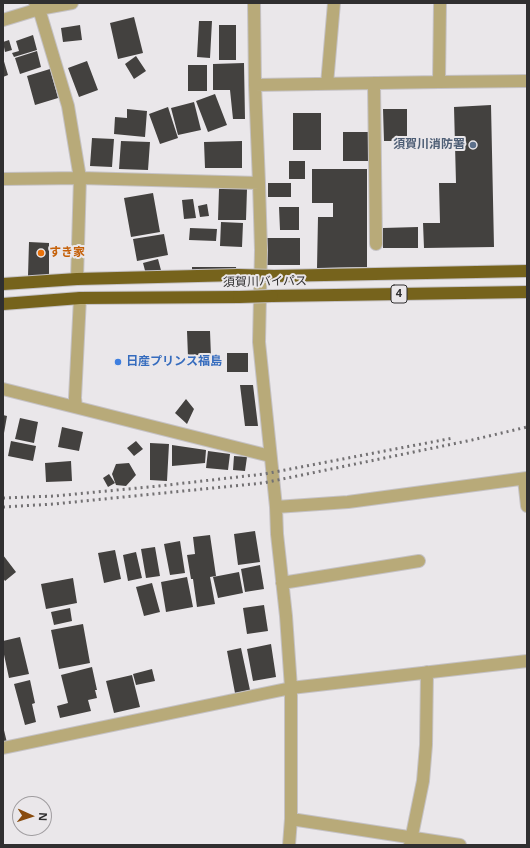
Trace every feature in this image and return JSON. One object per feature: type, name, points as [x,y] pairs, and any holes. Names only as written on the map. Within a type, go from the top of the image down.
[{"type":"highway","name":"須賀川バイパス","points":[[3,284],[77,279],[238,275],[274,276],[527,271]]},
{"type":"highway","name":"須賀川バイパス","points":[[3,304],[80,298],[527,292]]},
{"type":"street","points":[[3,20],[37,6],[72,3]]},
{"type":"street","points":[[254,3],[254,85],[261,250],[260,342],[276,507],[277,534],[291,688],[291,819],[289,845]]},
{"type":"street","points":[[327,84],[334,3]]},
{"type":"street","points":[[439,82],[440,3]]},
{"type":"street","points":[[37,6],[68,106],[80,178],[77,279]]},
{"type":"street","points":[[254,85],[527,81]]},
{"type":"street","points":[[374,83],[376,244]]},
{"type":"street","points":[[3,179],[80,178],[259,183]]},
{"type":"street","points":[[76,406],[75,398],[80,298]]},
{"type":"street","points":[[3,389],[76,406],[270,456]]},
{"type":"street","points":[[276,507],[348,502],[525,479],[527,506]]},
{"type":"street","points":[[282,583],[419,561]]},
{"type":"street","points":[[3,748],[291,688],[527,661]]},
{"type":"street","points":[[411,841],[423,781],[426,745],[426,672]]},
{"type":"street","points":[[291,819],[411,841],[460,845]]},
{"type":"building","points":[[134,17],[143,53],[118,59],[110,23]]},
{"type":"building","points":[[199,21],[212,21],[210,58],[197,57]]},
{"type":"building","points":[[80,25],[82,40],[63,42],[61,28]]},
{"type":"building","points":[[219,25],[236,25],[236,60],[219,60]]},
{"type":"building","points":[[33,35],[37,50],[14,57],[12,53],[19,51],[16,41]]},
{"type":"building","points":[[9,40],[12,50],[5,52],[3,42]]},
{"type":"building","points":[[37,51],[41,67],[20,74],[15,58]]},
{"type":"building","points":[[136,56],[146,71],[134,79],[125,64]]},
{"type":"building","points":[[3,58],[8,75],[3,77]]},
{"type":"building","points":[[87,61],[98,90],[79,97],[68,68]]},
{"type":"building","points":[[244,63],[245,119],[233,119],[230,90],[213,90],[213,64]]},
{"type":"building","points":[[188,65],[207,65],[207,91],[188,91]]},
{"type":"building","points":[[50,69],[58,98],[35,105],[27,76]]},
{"type":"building","points":[[215,94],[227,125],[208,132],[196,101]]},
{"type":"building","points":[[194,102],[201,130],[178,135],[171,108]]},
{"type":"building","name":"須賀川消防署","points":[[491,105],[494,247],[424,248],[423,223],[440,223],[439,183],[456,183],[454,107]]},
{"type":"building","points":[[168,107],[178,138],[160,144],[149,114]]},
{"type":"building","points":[[127,109],[147,111],[145,137],[114,134],[115,117],[127,118]]},
{"type":"building","points":[[383,109],[407,109],[407,141],[384,141]]},
{"type":"building","points":[[293,113],[321,113],[321,150],[293,150]]},
{"type":"building","points":[[343,132],[370,132],[370,161],[343,161]]},
{"type":"building","points":[[92,138],[114,139],[112,167],[90,166]]},
{"type":"building","points":[[121,141],[150,142],[148,170],[119,169]]},
{"type":"building","points":[[242,141],[242,168],[205,168],[204,142]]},
{"type":"building","points":[[289,161],[305,161],[305,179],[289,179]]},
{"type":"building","points":[[312,169],[367,169],[367,267],[317,268],[318,217],[333,217],[333,203],[312,203]]},
{"type":"building","points":[[268,183],[291,183],[291,197],[268,197]]},
{"type":"building","points":[[219,189],[247,189],[246,220],[218,220]]},
{"type":"building","points":[[153,193],[160,232],[131,237],[124,198]]},
{"type":"building","points":[[193,199],[196,218],[184,219],[182,200]]},
{"type":"building","points":[[207,204],[209,216],[200,217],[198,206]]},
{"type":"building","points":[[279,207],[299,207],[299,230],[280,230]]},
{"type":"building","points":[[221,222],[243,223],[242,247],[220,246]]},
{"type":"building","points":[[418,227],[418,248],[383,248],[383,228]]},
{"type":"building","points":[[190,228],[217,229],[216,241],[189,240]]},
{"type":"building","points":[[164,234],[168,255],[137,261],[133,239]]},
{"type":"building","points":[[265,238],[300,238],[300,265],[265,265]]},
{"type":"building","points":[[29,242],[49,243],[49,276],[28,276]]},
{"type":"building","points":[[158,259],[162,274],[147,278],[143,263]]},
{"type":"building","points":[[192,267],[236,267],[237,277],[192,278]]},
{"type":"building","points":[[187,331],[210,331],[211,357],[188,357]]},
{"type":"building","points":[[227,353],[248,353],[248,372],[227,372]]},
{"type":"building","points":[[240,385],[253,385],[258,426],[245,426]]},
{"type":"building","points":[[186,399],[194,409],[187,424],[175,413]]},
{"type":"building","points":[[3,415],[7,416],[4,433],[3,433]]},
{"type":"building","points":[[20,418],[38,422],[34,443],[15,439]]},
{"type":"building","points":[[62,427],[83,432],[79,451],[58,447]]},
{"type":"building","points":[[11,441],[36,446],[33,461],[8,456]]},
{"type":"building","points":[[136,441],[143,449],[134,456],[127,448]]},
{"type":"building","points":[[150,443],[169,444],[167,481],[150,480]]},
{"type":"building","points":[[172,445],[206,450],[205,463],[172,466]]},
{"type":"building","points":[[208,451],[230,454],[228,470],[206,468]]},
{"type":"building","points":[[234,456],[247,457],[245,471],[233,470]]},
{"type":"building","points":[[71,461],[72,481],[46,482],[45,463]]},
{"type":"building","points":[[129,463],[136,475],[126,486],[116,485],[112,474],[116,464]]},
{"type":"building","points":[[109,474],[115,483],[108,487],[103,478]]},
{"type":"building","points":[[255,531],[260,562],[238,565],[234,534]]},
{"type":"building","points":[[210,535],[216,576],[210,577],[215,604],[197,607],[193,579],[191,579],[187,555],[195,554],[193,537]]},
{"type":"building","points":[[180,541],[185,573],[170,575],[164,544]]},
{"type":"building","points":[[155,547],[160,576],[146,578],[141,549]]},
{"type":"building","points":[[115,550],[121,579],[104,583],[98,553]]},
{"type":"building","points":[[136,552],[142,578],[128,581],[123,555]]},
{"type":"building","points":[[3,555],[16,572],[5,581],[3,578]]},
{"type":"building","points":[[260,565],[264,589],[245,592],[241,569]]},
{"type":"building","points":[[239,572],[243,593],[218,598],[213,577]]},
{"type":"building","points":[[187,577],[193,607],[166,612],[161,582]]},
{"type":"building","points":[[73,578],[77,603],[46,609],[41,584]]},
{"type":"building","points":[[152,583],[160,612],[144,616],[136,587]]},
{"type":"building","points":[[264,605],[268,631],[247,634],[243,608]]},
{"type":"building","points":[[70,608],[72,621],[54,625],[51,612]]},
{"type":"building","points":[[83,624],[90,663],[59,669],[51,630]]},
{"type":"building","points":[[20,637],[29,674],[9,678],[3,650],[3,641]]},
{"type":"building","points":[[271,644],[276,677],[253,681],[247,649]]},
{"type":"building","points":[[241,648],[250,690],[235,693],[227,651]]},
{"type":"building","points":[[92,667],[97,690],[95,690],[97,698],[88,700],[91,711],[60,718],[57,706],[68,703],[61,675]]},
{"type":"building","points":[[152,669],[155,681],[136,685],[133,674]]},
{"type":"building","points":[[132,675],[140,707],[114,713],[106,681]]},
{"type":"building","points":[[30,680],[35,703],[32,704],[36,722],[25,725],[14,684]]},
{"type":"building","points":[[3,726],[8,747],[3,748]]},
{"type":"railway","points":[[3,507],[54,504],[263,483],[472,440],[527,427]]},
{"type":"railway","points":[[3,498],[55,496],[264,474],[453,438]]},
{"type":"place","name":"須賀川消防署","points":[[473,145]]},
{"type":"place","name":"すき家","points":[[41,253]]},
{"type":"place","name":"日産プリンス福島","points":[[118,362]]}]
